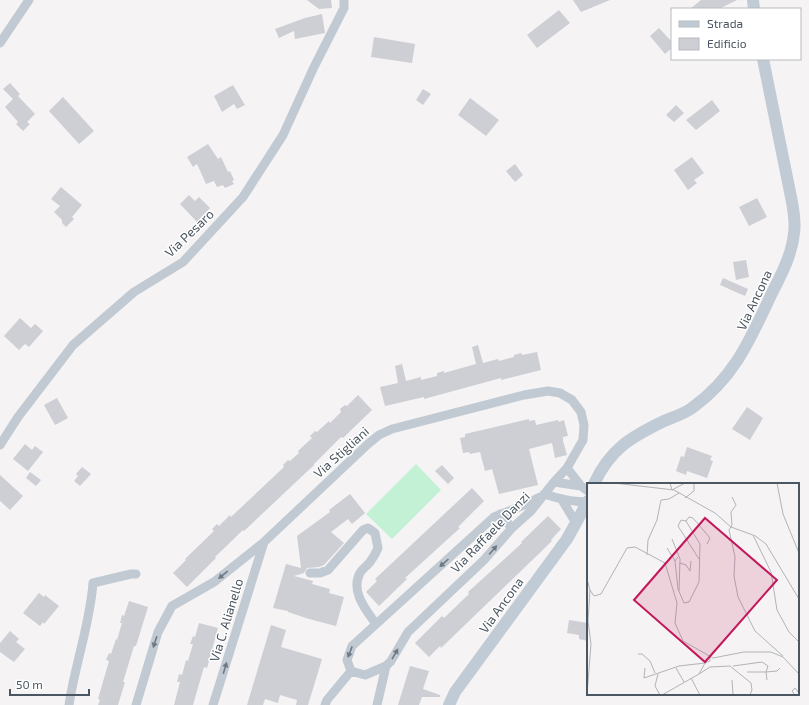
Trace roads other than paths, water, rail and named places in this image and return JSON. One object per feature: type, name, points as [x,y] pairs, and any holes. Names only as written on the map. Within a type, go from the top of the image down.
[{"type":"street","points":[[0,43],[29,0]]},
{"type":"street","name":"Via Pesaro","points":[[0,445],[18,417],[73,345],[134,292],[182,262],[243,197],[283,135],[314,67],[344,8],[344,0]]},
{"type":"street","name":"Via Ancona","points":[[595,483],[607,461],[628,440],[641,432],[690,409],[705,398],[723,381],[749,343],[785,266],[793,242],[795,231],[794,218],[763,60]]},
{"type":"street","name":"Via Stigliani","points":[[136,705],[158,632],[172,606],[214,582],[264,542],[379,435],[392,429],[524,395],[548,391],[560,393],[572,400],[581,412],[584,425],[583,440],[567,468],[544,494]]},
{"type":"street","points":[[567,468],[584,488]]},
{"type":"street","points":[[554,482],[584,488]]},
{"type":"street","points":[[544,494],[562,500],[576,502],[587,501]]},
{"type":"street","name":"Via Raffaele Danzi","points":[[351,671],[347,660],[352,646],[494,517],[524,505],[544,494]]},
{"type":"street","name":"Via Raffaele Danzi","points":[[377,705],[386,666],[391,661],[408,632],[484,560],[511,529],[531,511],[544,494]]},
{"type":"street","points":[[562,500],[576,523]]},
{"type":"street","name":"Via Ancona","points":[[449,705],[454,692],[567,539],[587,503]]},
{"type":"street","points":[[500,514],[506,519],[511,529]]},
{"type":"street","points":[[310,573],[320,573],[328,570],[363,530],[368,528],[375,533],[378,548],[370,562],[360,572],[356,582],[356,590],[376,624]]},
{"type":"street","name":"Via C. Alianello","points":[[214,705],[264,542]]},
{"type":"street","points":[[69,705],[71,688],[92,598],[93,583],[136,574]]},
{"type":"street","points":[[325,705],[327,700],[351,671],[365,675],[386,666]]}]
